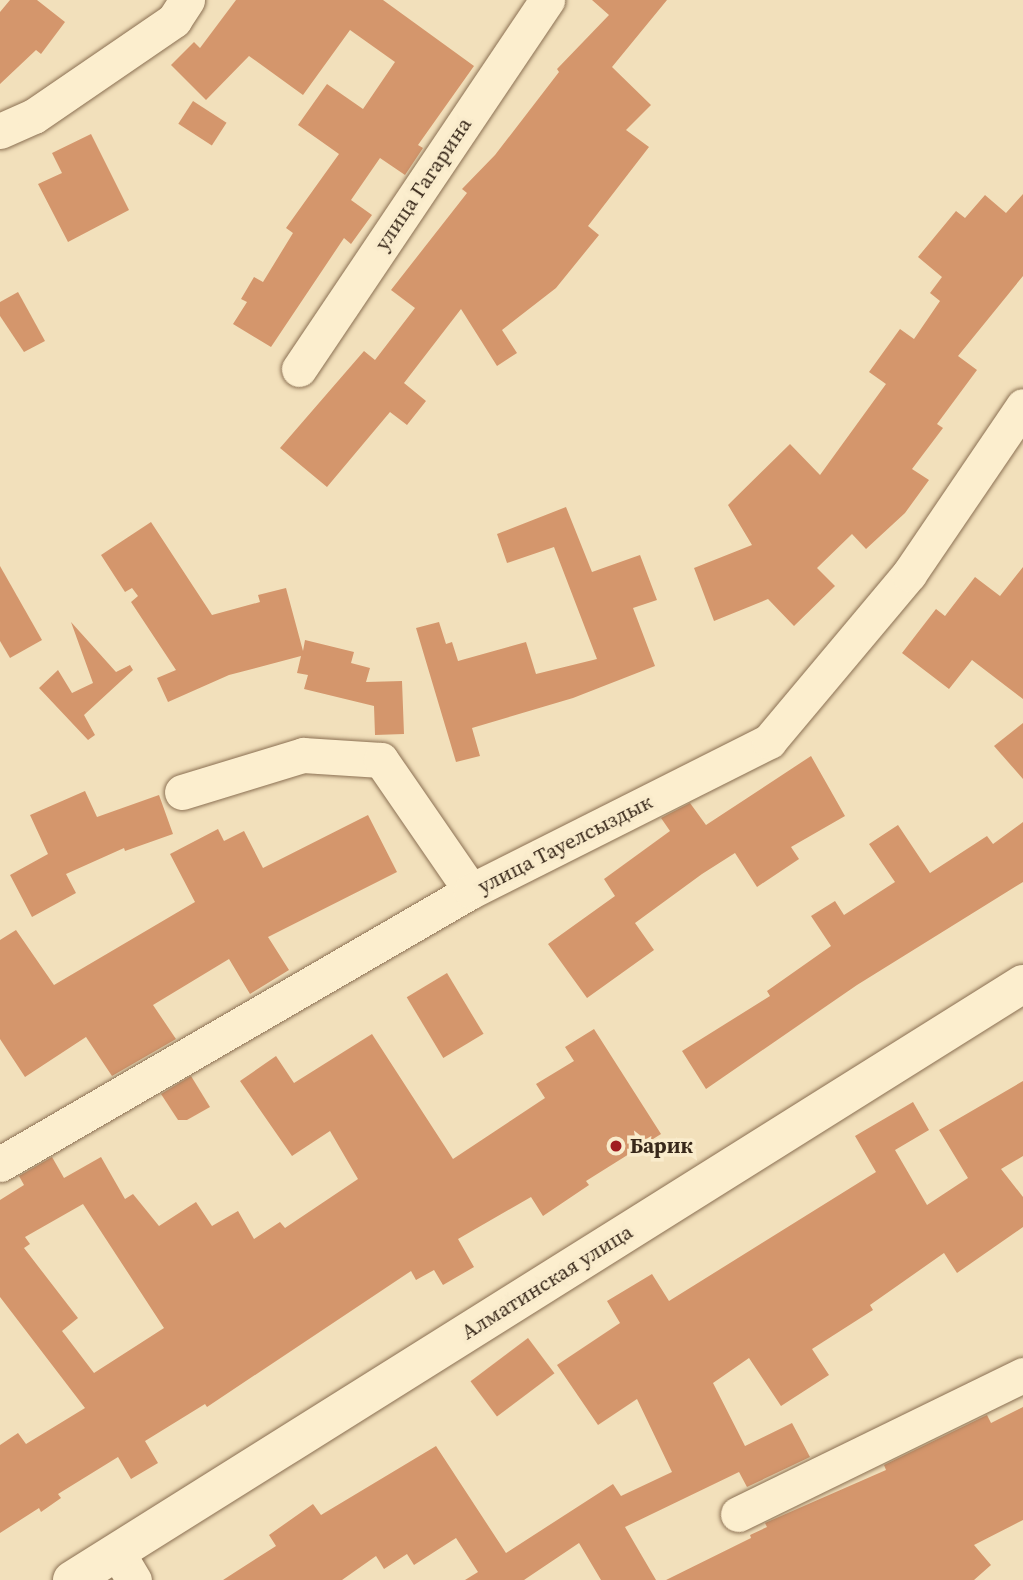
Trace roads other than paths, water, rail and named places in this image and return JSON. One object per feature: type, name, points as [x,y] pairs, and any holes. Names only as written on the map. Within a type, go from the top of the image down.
[{"type":"main road","name":"Алматинская улица","points":[[72,1580],[125,1566],[1023,984]]},
{"type":"street","points":[[0,131],[34,116],[174,20],[187,0]]},
{"type":"street","name":"улица Гагарина","points":[[299,369],[547,0]]},
{"type":"street","name":"улица Тауелсыздык","points":[[0,1164],[471,891],[769,741],[909,573],[1023,406]]},
{"type":"street","points":[[181,792],[303,755],[381,760],[471,891]]},
{"type":"street","points":[[738,1514],[1023,1375]]},
{"type":"place","name":"Барик","points":[[616,1146]]}]
